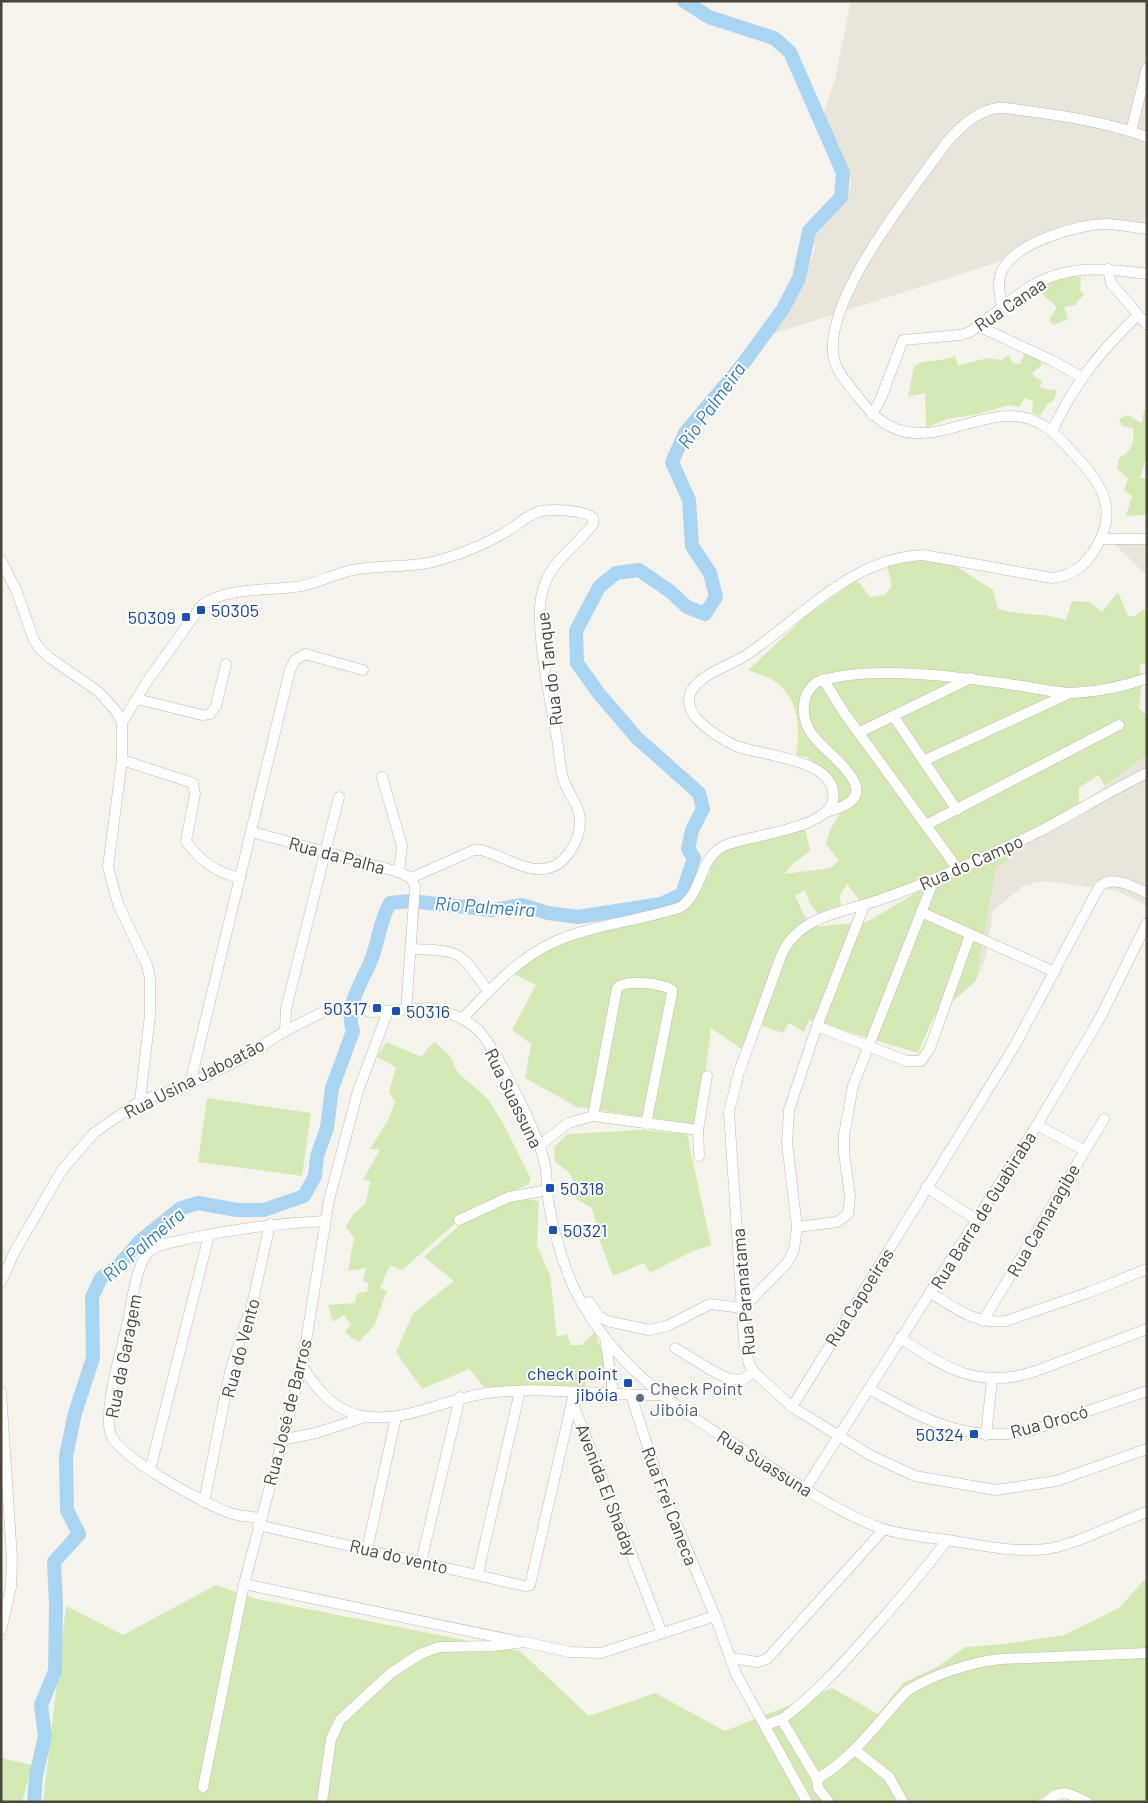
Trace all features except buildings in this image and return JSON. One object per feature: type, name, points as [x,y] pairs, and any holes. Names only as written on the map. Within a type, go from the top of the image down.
[{"type":"street","points":[[1131,131],[1147,68]]},
{"type":"street","points":[[829,810],[833,800],[833,791],[825,776],[815,768],[795,760],[735,745],[705,727],[692,712],[689,704],[692,689],[707,676],[748,654],[843,582],[886,561],[906,556],[923,555],[1052,578],[1064,577],[1074,572],[1088,560],[1102,539],[1106,508],[1103,492],[1097,479],[1052,431],[1025,417],[1009,416],[930,433],[911,433],[895,430],[872,414],[849,385],[834,360],[833,346],[839,315],[848,290],[874,245],[923,174],[959,128],[983,113],[997,108],[1049,114],[1131,131],[1147,137]]},
{"type":"street","points":[[1002,306],[1000,276],[1009,259],[1018,252],[1038,242],[1085,226],[1108,224],[1147,229]]},
{"type":"street","points":[[1108,269],[1111,283],[1147,325]]},
{"type":"street","name":"Rua Canaa","points":[[872,414],[881,398],[903,340],[960,335],[978,326],[1028,288],[1057,274],[1071,270],[1108,269],[1147,274]]},
{"type":"street","points":[[1052,431],[1082,376],[1094,360],[1138,315]]},
{"type":"street","points":[[978,326],[1082,376]]},
{"type":"street","name":"Rua do Tanque","points":[[122,723],[183,630],[202,605],[209,601],[238,592],[297,587],[353,570],[389,565],[420,565],[443,559],[491,540],[538,512],[566,511],[591,516],[594,520],[590,528],[570,547],[550,573],[541,601],[545,664],[563,778],[579,811],[580,824],[576,841],[560,862],[543,869],[523,866],[481,850],[474,850],[413,883]]},
{"type":"street","points":[[1102,539],[1147,539]]},
{"type":"street","points":[[1,560],[17,592],[32,638],[39,648],[98,692],[116,711],[122,723],[122,760],[108,867],[118,904],[147,965],[150,978],[150,1015],[140,1101]]},
{"type":"street","points":[[190,1084],[290,670],[295,660],[305,654],[363,670]]},
{"type":"street","points":[[136,699],[202,715],[210,714],[216,706],[226,664]]},
{"type":"street","points":[[462,1019],[525,958],[553,942],[681,907],[689,901],[694,892],[708,858],[725,845],[798,826],[829,810],[849,804],[856,786],[852,776],[846,767],[822,745],[805,721],[803,712],[804,699],[810,686],[823,680],[878,674],[917,674],[971,678],[1070,693],[1108,689],[1147,678]]},
{"type":"street","points":[[860,732],[971,678]]},
{"type":"street","points":[[823,680],[844,714],[860,732],[957,868]]},
{"type":"street","points":[[924,761],[1070,693]]},
{"type":"street","points":[[894,717],[957,810]]},
{"type":"street","points":[[926,825],[1119,726]]},
{"type":"street","points":[[122,760],[193,783],[195,794],[186,841],[209,866],[225,875],[240,878]]},
{"type":"street","name":"Rua do Campo","points":[[790,938],[801,928],[821,918],[864,906],[934,880],[1039,831],[1147,773]]},
{"type":"street","points":[[382,777],[402,846],[399,872]]},
{"type":"street","points":[[285,1030],[286,1009],[339,797]]},
{"type":"street","name":"Rua da Palha","points":[[252,832],[399,872],[413,883]]},
{"type":"street","points":[[797,1226],[837,1222],[848,1214],[850,1196],[844,1153],[844,1135],[853,1086],[934,880]]},
{"type":"street","name":"Rua Capoeiras","points":[[792,1407],[1014,1047],[1098,889],[1102,884],[1109,881],[1147,892]]},
{"type":"street","points":[[406,1010],[411,949],[413,883]]},
{"type":"street","points":[[569,1276],[599,1316],[611,1323],[642,1330],[658,1329],[710,1304],[742,1308],[787,1264],[794,1250],[797,1226],[787,1151],[787,1122],[791,1101],[817,1026],[864,906]]},
{"type":"street","points":[[921,912],[1055,972]]},
{"type":"street","name":"Rua Barra de Guabiraba","points":[[805,1489],[1037,1125],[1100,1018],[1147,923]]},
{"type":"street","points":[[817,1026],[906,1062],[915,1063],[921,1061],[930,1048],[970,935]]},
{"type":"street","name":"Rua Paranatama","points":[[790,938],[781,956],[739,1072],[729,1112],[746,1353],[754,1372],[792,1407],[870,1455],[906,1473],[990,1490],[1056,1481],[1147,1449]]},
{"type":"street","points":[[411,949],[455,953],[466,960],[489,992]]},
{"type":"street","points":[[592,1116],[617,988],[624,983],[630,982],[666,987],[672,990],[672,994],[646,1124]]},
{"type":"street","name":"Rua Suassuna","points":[[349,1010],[360,1012],[438,1009],[462,1019],[478,1030],[488,1044],[529,1122],[539,1146],[544,1161],[552,1219],[569,1276],[580,1299],[605,1336],[630,1366],[659,1395],[805,1489],[853,1516],[884,1529],[1011,1550],[1048,1549],[1147,1512]]},
{"type":"street","name":"Rua Usina Jaboatão","points":[[1,1282],[15,1251],[62,1170],[94,1133],[140,1101],[190,1084],[241,1058],[285,1030],[325,1011],[349,1010]]},
{"type":"street","name":"Rua José de Barros","points":[[203,1787],[244,1584],[259,1521],[302,1366],[325,1220],[358,1091],[388,1011]]},
{"type":"street","points":[[699,1156],[698,1130],[707,1076]]},
{"type":"street","points":[[539,1146],[568,1123],[592,1116],[698,1130]]},
{"type":"street","name":"Rua Camaragibe","points":[[983,1321],[1104,1119]]},
{"type":"street","points":[[1037,1125],[1084,1150]]},
{"type":"street","points":[[926,1188],[976,1220]]},
{"type":"street","points":[[459,1220],[509,1197],[548,1190]]},
{"type":"street","name":"Rua da Garagem","points":[[150,1470],[120,1449],[110,1433],[111,1400],[141,1264],[152,1249],[209,1235],[270,1224],[325,1220]]},
{"type":"street","name":"Rua do Vento","points":[[204,1502],[230,1372],[251,1308],[270,1224]]},
{"type":"street","points":[[209,1235],[150,1470],[204,1502],[232,1514],[259,1521]]},
{"type":"street","points":[[931,1293],[963,1314],[992,1323],[1006,1321],[1090,1292],[1147,1269]]},
{"type":"street","points":[[900,1338],[952,1370],[992,1380],[1022,1376],[1147,1329]]},
{"type":"street","points":[[605,1336],[613,1392]]},
{"type":"street","points":[[675,1348],[729,1379],[742,1380],[754,1372]]},
{"type":"street","points":[[302,1366],[320,1392],[331,1402],[344,1410],[366,1416],[396,1416],[460,1397],[520,1391],[574,1398],[613,1392],[631,1395],[659,1395]]},
{"type":"street","points":[[986,1435],[992,1380]]},
{"type":"street","name":"Rua Orocó","points":[[869,1389],[933,1423],[962,1432],[986,1435],[1010,1435],[1029,1431],[1147,1391]]},
{"type":"street","points":[[478,1574],[520,1391]]},
{"type":"street","points":[[1,1392],[12,1558],[11,1588],[1,1630]]},
{"type":"street","name":"Rua Frei Caneca","points":[[631,1395],[660,1486],[715,1616],[736,1674],[807,1802]]},
{"type":"street","points":[[421,1562],[460,1397]]},
{"type":"street","name":"Rua do vento","points":[[259,1521],[367,1550],[525,1586],[530,1585],[574,1398]]},
{"type":"street","name":"Avenida El Shaday","points":[[574,1398],[662,1633]]},
{"type":"street","points":[[281,1440],[316,1433],[366,1416]]},
{"type":"street","name":"Rua do Vento","points":[[367,1550],[396,1416]]},
{"type":"street","points":[[731,1658],[758,1662],[767,1659],[884,1529]]},
{"type":"street","points":[[766,1725],[782,1720],[805,1702],[849,1657],[917,1581],[947,1540]]},
{"type":"street","points":[[244,1584],[587,1654],[601,1653],[715,1616]]},
{"type":"street","points":[[322,1802],[331,1739],[340,1720],[391,1673],[430,1649],[494,1646],[524,1642]]},
{"type":"street","points":[[817,1779],[841,1763],[855,1750],[907,1691],[956,1669],[986,1660],[1147,1653]]},
{"type":"street","points":[[782,1720],[817,1779],[818,1788],[829,1802]]},
{"type":"street","points":[[855,1750],[889,1777],[903,1802]]},
{"type":"street","points":[[1047,1802],[1056,1794],[1062,1792],[1087,1802]]},
{"type":"shaded area","points":[[851,1],[1147,1],[1147,231],[1117,223],[1080,230],[1021,255],[772,334],[798,296],[815,249],[813,234],[846,200],[851,185],[850,172],[818,129],[835,79]]},
{"type":"shaded area","points":[[1147,535],[1147,576],[1108,538]]},
{"type":"shaded area","points":[[1147,755],[1147,906],[1115,890],[1042,881],[1023,886],[993,911],[986,956],[976,981],[996,868]]},
{"type":"green space","points":[[1071,274],[1081,278],[1080,290],[1084,294],[1075,305],[1064,307],[1068,319],[1054,325],[1049,320],[1057,307],[1036,288]]},
{"type":"green space","points":[[1025,351],[1037,356],[1042,365],[1032,373],[1042,381],[1040,387],[1049,390],[1057,389],[1054,400],[1048,404],[1040,416],[1032,412],[1033,401],[1025,398],[1019,407],[1009,405],[974,415],[946,419],[926,428],[925,393],[908,397],[914,366],[919,364],[955,356],[958,366],[987,358],[1001,360],[1009,355],[1013,363],[1020,364]]},
{"type":"green space","points":[[1147,409],[1147,455],[1140,478],[1147,479],[1147,515],[1126,516],[1132,496],[1124,491],[1128,478],[1117,469],[1119,458],[1132,446],[1134,433],[1133,428],[1122,426],[1119,419],[1127,415],[1142,423],[1144,410]]},
{"type":"green space","points":[[943,558],[993,590],[998,609],[1015,613],[1049,616],[1066,620],[1072,601],[1090,602],[1102,612],[1118,592],[1128,616],[1135,616],[1147,607],[1147,663],[1139,665],[1142,680],[1139,709],[1147,715],[1147,755],[1105,786],[1098,775],[1079,788],[1079,805],[996,868],[976,981],[933,1018],[918,1053],[809,1020],[804,1032],[789,1023],[783,1033],[757,1024],[746,1052],[711,1028],[699,1125],[577,1107],[525,1078],[531,1044],[512,1030],[536,985],[509,972],[550,944],[689,901],[709,874],[717,850],[805,828],[810,851],[794,863],[784,874],[830,868],[839,861],[826,844],[830,830],[840,813],[836,782],[807,757],[796,755],[798,736],[797,716],[785,690],[771,679],[748,670],[807,615],[857,580],[870,597],[885,595],[892,586],[886,561]],"holes":[[[949,873],[867,922],[801,928],[807,921],[795,896],[805,890],[809,902],[821,918],[841,911],[840,895],[847,884],[864,906]]]},
{"type":"green space","points":[[386,1042],[422,1057],[435,1042],[450,1056],[458,1073],[487,1098],[503,1123],[531,1179],[528,1185],[475,1206],[402,1270],[390,1265],[380,1288],[387,1291],[374,1326],[359,1342],[351,1338],[345,1331],[351,1325],[344,1315],[333,1322],[328,1305],[355,1303],[357,1293],[367,1292],[368,1283],[363,1281],[366,1268],[348,1271],[354,1238],[346,1227],[353,1214],[366,1203],[370,1181],[363,1180],[380,1149],[370,1149],[388,1120],[395,1102],[389,1092],[396,1067],[377,1057]]},
{"type":"green space","points":[[207,1098],[311,1113],[302,1176],[198,1162]]},
{"type":"green space","points":[[641,1130],[687,1134],[711,1245],[693,1251],[650,1273],[644,1263],[613,1276],[601,1244],[592,1208],[576,1199],[573,1181],[569,1173],[555,1162],[554,1147],[568,1134]]},
{"type":"green space","points":[[518,1198],[539,1201],[537,1245],[550,1276],[557,1337],[567,1334],[571,1345],[581,1345],[595,1332],[604,1358],[605,1374],[588,1373],[585,1386],[484,1387],[469,1369],[422,1389],[396,1352],[413,1313],[454,1281],[424,1257],[462,1223]]},
{"type":"green space","points":[[1147,1577],[1147,1802],[1092,1802],[1080,1794],[1052,1790],[1041,1799],[1031,1802],[43,1802],[66,1606],[123,1635],[216,1585],[257,1599],[520,1651],[589,1716],[655,1693],[725,1731],[832,1688],[878,1714],[903,1683],[937,1667],[965,1647],[1004,1644],[1064,1635],[1119,1608]]},
{"type":"green space","points":[[1,1758],[32,1765],[22,1802],[1,1802]]},
{"type":"waterway","name":"Rio Palmeira","points":[[34,1802],[36,1776],[45,1736],[41,1705],[55,1671],[56,1604],[54,1562],[79,1534],[67,1510],[66,1456],[75,1413],[93,1358],[92,1297],[101,1278],[119,1265],[140,1241],[181,1208],[198,1203],[237,1210],[264,1210],[304,1196],[315,1176],[317,1156],[327,1128],[332,1088],[353,1031],[351,1021],[353,1003],[372,958],[384,916],[390,903],[411,901],[492,910],[522,905],[548,913],[578,917],[661,904],[682,894],[694,858],[688,849],[692,830],[703,809],[699,793],[637,738],[600,695],[577,663],[576,631],[599,587],[616,573],[639,570],[671,592],[687,607],[705,614],[716,597],[710,573],[692,546],[689,500],[672,462],[685,433],[743,364],[783,309],[799,278],[809,231],[841,197],[843,173],[790,52],[774,38],[709,17],[684,1]]},
{"type":"place","name":"50305","points":[[201,610]]},
{"type":"place","name":"50309","points":[[186,617]]},
{"type":"place","name":"50317","points":[[377,1008]]},
{"type":"place","name":"50316","points":[[396,1011]]},
{"type":"place","name":"50318","points":[[550,1188]]},
{"type":"place","name":"50321","points":[[553,1230]]},
{"type":"place","name":"check point jibóia","points":[[628,1383]]},
{"type":"place","name":"Check Point Jibóia","points":[[640,1398]]},
{"type":"place","name":"50324","points":[[974,1434]]}]
